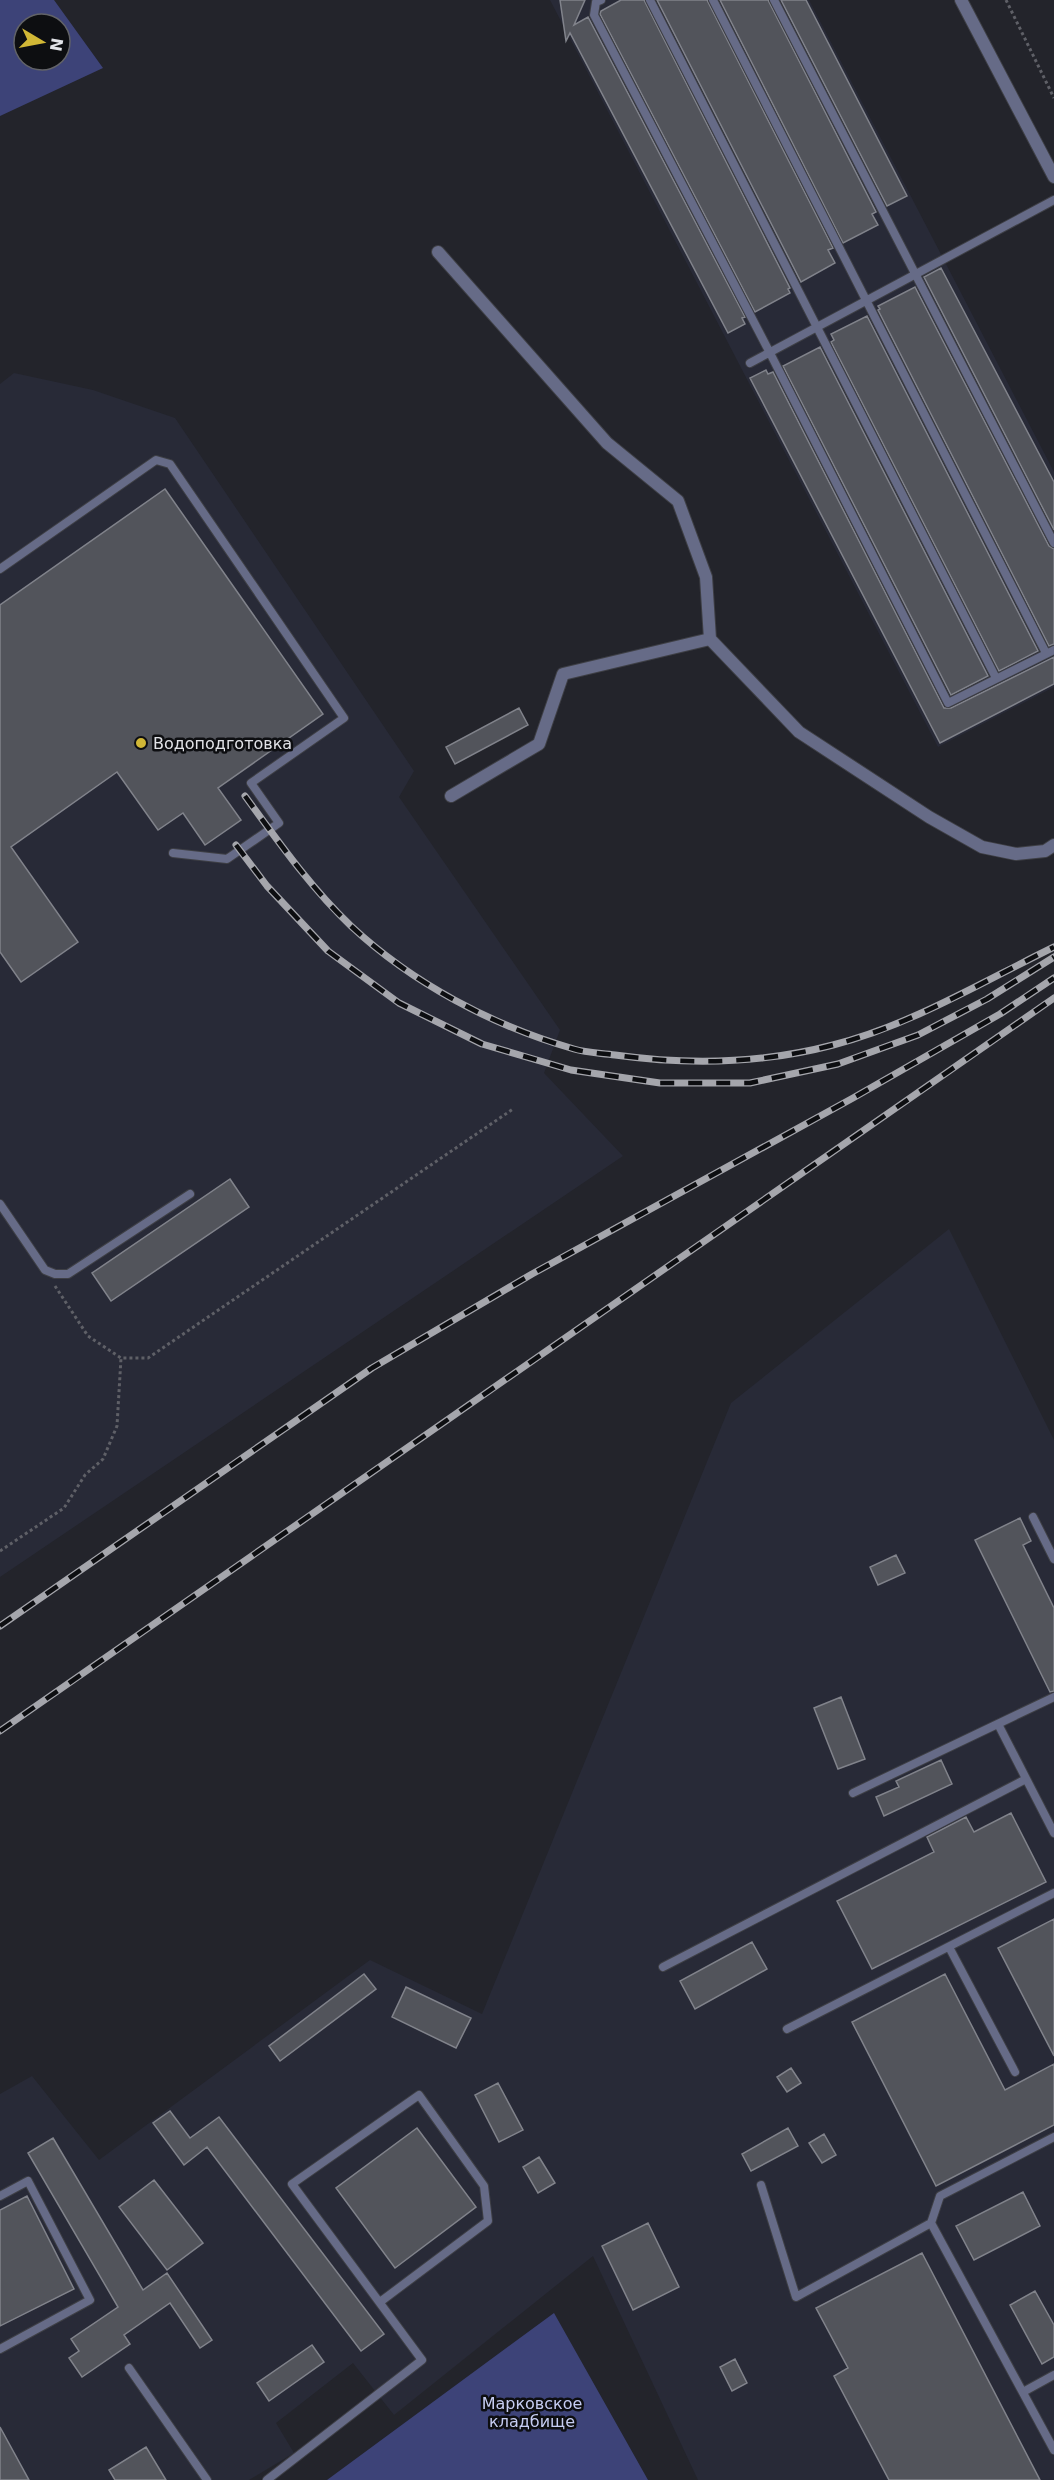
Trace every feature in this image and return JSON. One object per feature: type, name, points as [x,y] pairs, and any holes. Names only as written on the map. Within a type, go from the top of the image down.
[{"type":"street","points":[[961,0],[1054,177]]},
{"type":"street","points":[[438,252],[607,443],[678,501],[706,577],[710,639],[799,732],[929,817],[982,847],[1016,854],[1045,851],[1054,846]]},
{"type":"street","points":[[451,796],[539,744],[563,674],[710,639]]},
{"type":"lane","points":[[601,0],[596,2],[594,15],[770,353],[948,703],[1050,652],[713,0]]},
{"type":"lane","points":[[650,0],[996,678]]},
{"type":"lane","points":[[774,0],[1054,543]]},
{"type":"lane","points":[[750,363],[1054,200]]},
{"type":"lane","points":[[0,569],[156,460],[170,464],[344,718],[251,783],[279,823],[227,859],[173,853]]},
{"type":"lane","points":[[0,1204],[45,1270],[55,1274],[68,1274],[190,1194]]},
{"type":"lane","points":[[1033,1517],[1054,1558]]},
{"type":"lane","points":[[853,1793],[1054,1697]]},
{"type":"lane","points":[[998,1724],[1054,1833]]},
{"type":"lane","points":[[663,1967],[1026,1779]]},
{"type":"lane","points":[[787,2029],[1054,1893]]},
{"type":"lane","points":[[949,1947],[1015,2072]]},
{"type":"lane","points":[[267,2480],[422,2360],[292,2184],[419,2095],[484,2186],[488,2221],[380,2302]]},
{"type":"lane","points":[[761,2186],[796,2297],[931,2223],[940,2196],[1054,2137]]},
{"type":"lane","points":[[0,2196],[28,2181],[90,2300],[0,2349]]},
{"type":"lane","points":[[931,2223],[1054,2450]]},
{"type":"lane","points":[[129,2368],[207,2480]]},
{"type":"lane","points":[[1023,2392],[1054,2375]]},
{"type":"path","points":[[1006,0],[1054,99]]},
{"type":"path","points":[[45,1270],[88,1336],[121,1358],[148,1358],[513,1109]]},
{"type":"path","points":[[0,1551],[64,1508],[85,1475],[103,1459],[117,1426],[121,1358]]},
{"type":"shaded area","points":[[550,0],[809,0],[1054,472],[1054,687],[938,747]]},
{"type":"shaded area","points":[[14,373],[93,390],[175,418],[414,771],[399,797],[560,1030],[544,1073],[623,1156],[0,1577],[0,384]]},
{"type":"shaded area","points":[[949,1229],[1054,1440],[1054,2480],[698,2480],[593,2256],[394,2415],[353,2363],[276,2423],[294,2453],[249,2480],[0,2480],[0,2094],[32,2076],[99,2160],[370,1960],[482,2014],[731,1403]]},
{"type":"green space","points":[[0,0],[54,0],[63,12],[12,12],[12,72],[72,72],[72,25],[103,68],[0,116]]},
{"type":"green space","name":"Марковское кладбище","points":[[554,2313],[648,2480],[327,2480]]},
{"type":"building","points":[[560,0],[585,0],[574,25],[588,17],[745,317],[742,318],[745,324],[728,333],[570,33],[566,41]]},
{"type":"building","points":[[621,0],[644,0],[790,288],[788,289],[790,293],[755,312],[600,14],[601,11]]},
{"type":"building","points":[[657,0],[707,0],[833,248],[828,250],[835,263],[801,282]]},
{"type":"building","points":[[720,0],[768,0],[876,212],[872,214],[878,225],[843,243]]},
{"type":"building","points":[[781,0],[806,0],[907,196],[887,206]]},
{"type":"building","points":[[941,268],[1054,482],[1054,530],[924,277]]},
{"type":"building","points":[[915,287],[1049,546],[1054,549],[1054,644],[1049,646],[878,310],[880,309],[878,306]]},
{"type":"building","points":[[867,316],[1038,651],[999,671],[831,342],[834,340],[831,334]]},
{"type":"building","points":[[820,347],[988,676],[951,695],[783,366]]},
{"type":"building","points":[[766,370],[768,374],[773,372],[944,708],[951,708],[1054,657],[1054,684],[940,743],[750,378]]},
{"type":"building","name":"Водоподготовка","points":[[165,489],[323,714],[218,788],[241,820],[205,845],[183,813],[158,830],[117,772],[11,847],[78,942],[21,982],[0,952],[0,605]]},
{"type":"building","points":[[519,708],[528,725],[455,764],[446,747]]},
{"type":"building","points":[[230,1179],[249,1207],[111,1301],[92,1273]]},
{"type":"building","points":[[1020,1518],[1031,1541],[1023,1545],[1054,1608],[1054,1691],[1050,1692],[975,1540]]},
{"type":"building","points":[[896,1555],[905,1573],[878,1585],[870,1567]]},
{"type":"building","points":[[841,1697],[865,1759],[838,1769],[814,1708]]},
{"type":"building","points":[[941,1760],[952,1784],[884,1816],[876,1797],[899,1787],[896,1781]]},
{"type":"building","points":[[1011,1813],[1046,1882],[872,1969],[837,1901],[934,1852],[927,1837],[966,1817],[974,1832]]},
{"type":"building","points":[[1054,1919],[1054,2056],[998,1948]]},
{"type":"building","points":[[752,1942],[767,1969],[695,2009],[680,1981]]},
{"type":"building","points":[[364,1974],[376,1989],[280,2061],[269,2046]]},
{"type":"building","points":[[945,1974],[1005,2090],[1054,2064],[1054,2125],[936,2186],[852,2022]]},
{"type":"building","points":[[406,1987],[471,2018],[456,2048],[392,2017]]},
{"type":"building","points":[[791,2068],[801,2083],[787,2092],[777,2077]]},
{"type":"building","points":[[498,2083],[523,2130],[499,2142],[475,2095]]},
{"type":"building","points":[[170,2111],[190,2138],[219,2117],[384,2334],[361,2351],[207,2147],[184,2165],[153,2123]]},
{"type":"building","points":[[417,2128],[476,2207],[395,2268],[336,2188]]},
{"type":"building","points":[[788,2128],[798,2146],[751,2171],[742,2154]]},
{"type":"building","points":[[824,2134],[836,2155],[822,2163],[809,2143]]},
{"type":"building","points":[[53,2138],[143,2290],[167,2273],[212,2340],[200,2348],[170,2303],[124,2335],[130,2344],[82,2377],[69,2358],[79,2351],[71,2339],[118,2307],[28,2153]]},
{"type":"building","points":[[539,2157],[555,2183],[538,2193],[523,2167]]},
{"type":"building","points":[[154,2180],[203,2243],[167,2270],[119,2207]]},
{"type":"building","points":[[1023,2192],[1040,2226],[974,2260],[956,2226]]},
{"type":"building","points":[[27,2196],[74,2289],[0,2326],[0,2210]]},
{"type":"building","points":[[648,2223],[679,2287],[633,2310],[602,2246]]},
{"type":"building","points":[[922,2253],[1040,2480],[889,2480],[834,2376],[848,2368],[816,2308]]},
{"type":"building","points":[[1035,2291],[1054,2325],[1054,2357],[1042,2364],[1010,2305]]},
{"type":"building","points":[[312,2345],[324,2362],[269,2401],[257,2383]]},
{"type":"building","points":[[735,2359],[747,2383],[732,2391],[720,2367]]},
{"type":"building","points":[[0,2427],[29,2480],[0,2480]]},
{"type":"building","points":[[146,2447],[166,2480],[115,2480],[109,2470]]},
{"type":"railway","points":[[245,796],[322,896],[351,926],[400,966],[427,984],[484,1015],[544,1039],[584,1051],[642,1058],[697,1061],[752,1059],[806,1051],[833,1045],[890,1026],[946,1002],[1054,947]]},
{"type":"railway","points":[[236,845],[267,886],[328,951],[399,1003],[482,1044],[571,1070],[660,1083],[750,1083],[838,1064],[918,1035],[987,999],[1054,957]]},
{"type":"railway","points":[[0,1626],[372,1368],[532,1274],[853,1098],[1000,1014],[1054,978]]},
{"type":"railway","points":[[0,1731],[1054,998]]},
{"type":"place","name":"Водоподготовка","points":[[141,743]]}]
